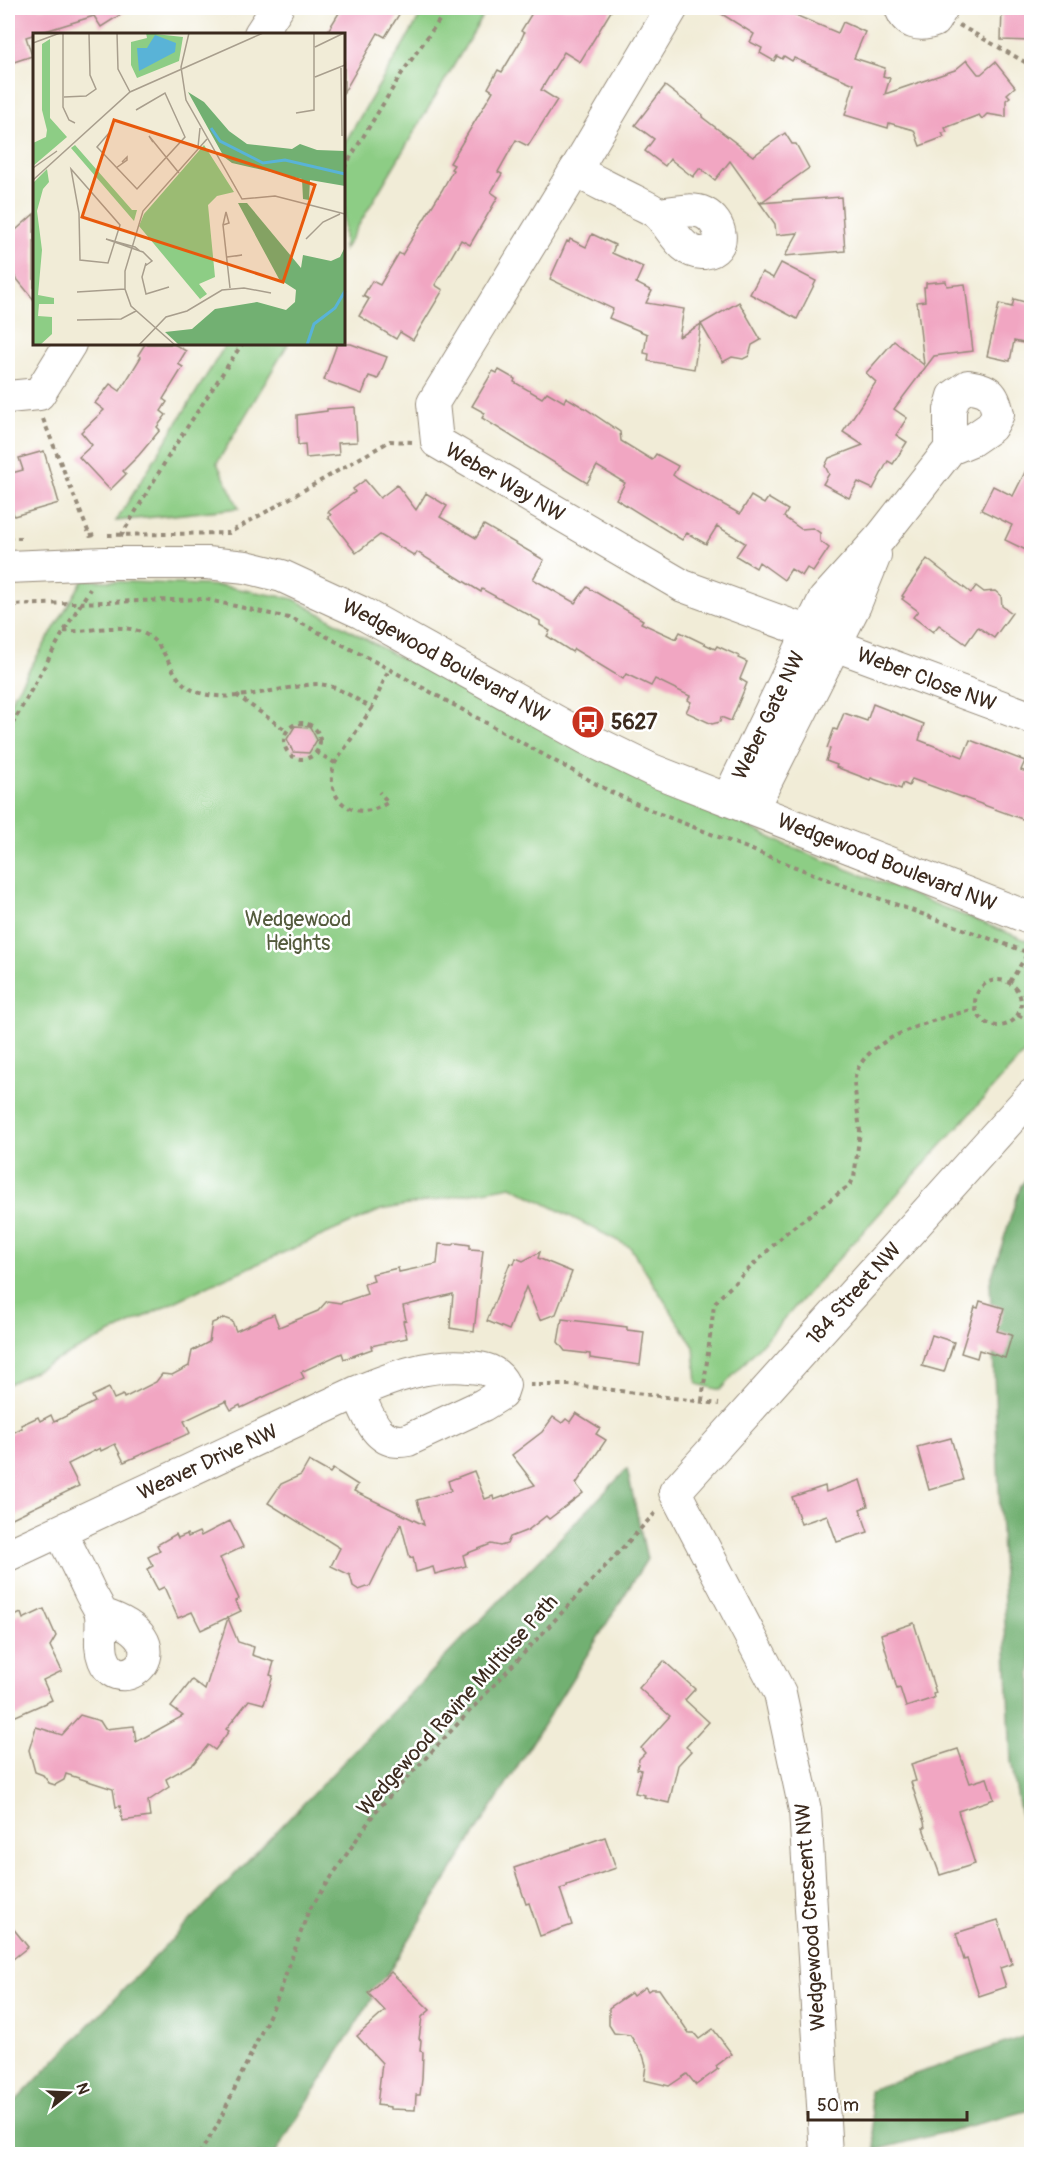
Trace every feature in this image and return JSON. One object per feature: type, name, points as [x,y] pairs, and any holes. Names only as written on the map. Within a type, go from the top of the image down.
[{"type":"street","points":[[261,33],[277,8]]},
{"type":"street","name":"Weber Way NW","points":[[672,8],[433,403],[437,442],[683,586],[822,638]]},
{"type":"street","points":[[901,8],[909,20],[921,24],[949,15]]},
{"type":"street","points":[[575,171],[659,214]]},
{"type":"street","points":[[8,398],[39,394],[69,345]]},
{"type":"street","name":"Weber Gate NW","points":[[740,804],[822,638],[824,600],[881,537],[950,449]]},
{"type":"street","name":"Wedgewood Boulevard NW","points":[[8,567],[105,562],[207,562],[246,567],[282,576],[360,612],[586,738],[652,770],[1032,919]]},
{"type":"street","name":"Weber Close NW","points":[[822,638],[1032,718]]},
{"type":"street","points":[[999,906],[1032,907]]},
{"type":"street","name":"184 Street NW","points":[[675,1492],[1032,1095]]},
{"type":"street","name":"Weaver Drive NW","points":[[8,1555],[389,1378],[437,1366],[455,1365],[493,1371],[504,1384]]},
{"type":"street","points":[[357,1392],[379,1434],[398,1442],[408,1440],[483,1406],[501,1394],[504,1384]]},
{"type":"street","name":"Wedgewood Crescent NW","points":[[675,1492],[780,1693],[805,1810],[826,2154]]},
{"type":"street","points":[[60,1532],[101,1614]]},
{"type":"path","points":[[345,166],[402,73],[448,8]]},
{"type":"path","points":[[949,15],[1032,66]]},
{"type":"path","points":[[39,394],[43,418],[90,536],[229,533],[390,441],[437,442]]},
{"type":"path","points":[[8,605],[204,599],[293,619],[389,669],[609,791],[655,812],[834,882],[1030,954],[1010,982]]},
{"type":"path","points":[[64,631],[117,628],[144,634],[159,646],[172,670],[188,689],[213,696],[316,684],[330,686],[372,708]]},
{"type":"path","points":[[380,792],[388,802],[377,809],[356,811],[346,807],[333,790],[332,772],[372,708],[389,669]]},
{"type":"path","points":[[236,695],[287,731]]},
{"type":"path","points":[[303,723],[313,728],[320,744],[316,752],[304,759],[292,757],[284,742],[287,731],[303,723]]},
{"type":"path","points":[[316,752],[335,764]]},
{"type":"path","points":[[998,979],[1010,982],[1020,996],[1018,1015],[1007,1024],[993,1026],[981,1019],[975,1009],[975,998],[983,985],[998,979]]},
{"type":"path","points":[[702,1401],[714,1305],[717,1299],[788,1232],[844,1191],[854,1178],[860,1131],[854,1082],[862,1060],[876,1048],[925,1023],[975,1009]]},
{"type":"path","points":[[1018,1015],[1032,1023]]},
{"type":"path","points":[[504,1384],[575,1385],[702,1401],[749,1410]]},
{"type":"path","name":"Wedgewood Ravine Multiuse Path","points":[[199,2154],[216,2128],[278,1997],[308,1912],[375,1812],[675,1492]]},
{"type":"green space","points":[[425,8],[488,8],[345,248],[345,142]]},
{"type":"green space","points":[[225,345],[287,345],[217,463],[239,508],[116,521]]},
{"type":"green space","name":"Wedgewood Heights","points":[[83,580],[223,586],[294,599],[391,653],[786,845],[1031,942],[1031,1046],[720,1390],[697,1384],[694,1347],[630,1247],[511,1186],[381,1210],[207,1286],[8,1384],[8,705]]},
{"type":"green space","points":[[1031,1174],[1031,1871],[1011,1761],[990,1282],[1021,1185]]},
{"type":"green space","points":[[627,1469],[647,1559],[275,2154],[8,2154],[9,2108]]},
{"type":"green space","points":[[1031,2034],[1031,2110],[876,2150],[869,2090]]},
{"type":"building","points":[[8,8],[131,8],[101,27],[94,16],[33,33],[26,37],[32,56],[8,64]]},
{"type":"building","points":[[342,8],[403,8],[385,37],[378,33],[345,90],[345,33],[327,33]]},
{"type":"building","points":[[535,8],[613,8],[580,62],[564,52],[541,90],[557,100],[528,146],[516,140],[498,172],[502,174],[491,192],[498,197],[470,245],[461,240],[435,285],[443,290],[413,340],[400,332],[396,339],[359,316],[369,299],[363,296],[372,281],[380,285],[399,253],[402,255],[442,190],[453,170],[451,169],[454,165],[450,163],[493,91],[488,88],[498,70],[502,72],[520,42],[524,33],[521,31]]},
{"type":"building","points":[[712,8],[799,8],[795,15],[838,33],[843,22],[865,32],[854,58],[885,68],[883,76],[890,78],[885,94],[955,70],[967,60],[978,74],[995,62],[1015,87],[1007,94],[1010,97],[1006,100],[1006,117],[987,114],[982,119],[979,115],[945,128],[947,132],[942,133],[944,137],[920,146],[914,130],[889,123],[888,128],[845,115],[854,84],[794,58],[792,61],[784,56],[782,59],[777,56],[774,61],[760,53],[762,48],[750,42],[754,34]]},
{"type":"building","points":[[1002,8],[1032,8],[1032,41],[1001,40]]},
{"type":"building","points":[[665,86],[753,156],[785,133],[792,144],[796,144],[809,168],[760,203],[730,161],[715,180],[700,168],[693,177],[670,159],[665,166],[645,151],[654,139],[635,125]]},
{"type":"building","points":[[841,197],[845,251],[785,256],[798,233],[776,235],[775,224],[760,203]]},
{"type":"building","points":[[33,215],[33,299],[8,268],[8,237]]},
{"type":"building","points":[[592,234],[615,245],[612,253],[643,267],[636,283],[652,291],[646,303],[684,309],[679,337],[701,324],[694,369],[648,361],[649,354],[644,353],[647,334],[609,318],[613,309],[550,279],[567,241],[569,242],[570,239],[586,247]]},
{"type":"building","points":[[781,263],[816,281],[797,319],[750,294],[762,272],[773,278]]},
{"type":"building","points":[[946,281],[947,286],[965,284],[973,351],[934,356],[894,409],[907,418],[896,435],[907,442],[893,464],[888,461],[873,489],[858,482],[849,498],[823,484],[829,474],[825,466],[829,458],[863,445],[843,432],[876,382],[866,373],[894,341],[924,365],[917,302],[925,301],[926,283]]},
{"type":"building","points":[[1014,299],[1032,304],[1032,345],[1014,341],[1010,361],[987,356],[999,304],[1012,307]]},
{"type":"building","points":[[739,302],[761,340],[752,345],[749,356],[743,359],[732,357],[723,362],[701,324]]},
{"type":"building","points":[[351,344],[387,357],[378,379],[369,376],[362,394],[324,380],[337,345]]},
{"type":"building","points":[[144,345],[176,345],[186,351],[178,364],[183,367],[163,399],[167,402],[161,411],[166,415],[157,427],[160,430],[123,471],[126,474],[110,490],[79,457],[92,445],[81,432],[104,410],[95,403],[110,384],[120,391],[141,357],[138,355]]},
{"type":"building","points":[[499,370],[515,379],[514,382],[542,398],[547,392],[564,402],[566,397],[620,432],[621,441],[652,460],[656,454],[678,466],[673,475],[678,479],[740,514],[751,496],[764,504],[768,498],[788,510],[784,517],[801,529],[813,528],[820,533],[820,541],[829,548],[813,572],[807,568],[802,576],[791,569],[784,580],[759,562],[756,568],[736,556],[745,543],[717,526],[706,544],[687,533],[682,540],[616,499],[625,483],[597,466],[587,483],[482,418],[485,413],[472,406],[493,371],[497,373]]},
{"type":"building","points":[[355,407],[357,442],[338,443],[339,455],[306,458],[305,444],[298,445],[297,415],[327,411],[327,409]]},
{"type":"building","points":[[44,451],[59,503],[14,516],[8,492],[8,474],[23,470],[19,458]]},
{"type":"building","points":[[1032,458],[1032,553],[1005,540],[1012,525],[981,510],[993,486],[1013,496]]},
{"type":"building","points":[[365,480],[380,498],[397,485],[416,510],[426,493],[447,506],[440,517],[476,538],[484,525],[544,560],[533,579],[575,603],[587,587],[643,620],[641,623],[676,639],[680,632],[715,649],[717,646],[739,656],[738,658],[747,662],[740,679],[747,683],[731,721],[721,717],[720,722],[712,724],[686,712],[691,702],[688,700],[690,696],[655,679],[651,686],[626,674],[623,679],[574,649],[572,652],[547,636],[550,631],[540,625],[540,621],[482,589],[481,592],[417,552],[415,556],[380,535],[356,553],[328,517],[331,515],[328,512],[355,492],[353,489]]},
{"type":"building","points":[[927,559],[971,593],[976,586],[984,592],[995,591],[1001,596],[1002,606],[1012,613],[994,638],[978,627],[966,644],[939,625],[933,632],[913,617],[918,611],[902,599],[904,597],[902,596]]},
{"type":"building","points":[[873,704],[924,724],[919,740],[963,757],[970,740],[1025,761],[1021,770],[1032,774],[1032,804],[1025,820],[912,779],[909,786],[903,783],[901,789],[871,778],[870,780],[826,761],[830,749],[827,748],[834,729],[837,730],[844,713],[867,721]]},
{"type":"building","points":[[295,726],[310,727],[317,740],[309,753],[293,752],[287,739]]},
{"type":"building","points":[[456,1243],[470,1245],[470,1249],[483,1250],[474,1332],[450,1328],[453,1294],[403,1306],[406,1320],[403,1321],[407,1338],[371,1346],[372,1349],[344,1359],[342,1353],[301,1372],[304,1378],[241,1408],[240,1405],[231,1410],[226,1401],[184,1421],[190,1433],[124,1462],[115,1444],[101,1451],[100,1448],[68,1464],[79,1486],[8,1520],[8,1435],[22,1428],[21,1425],[38,1417],[40,1421],[51,1415],[54,1422],[95,1402],[92,1396],[109,1388],[114,1399],[123,1395],[124,1398],[156,1382],[162,1374],[172,1375],[189,1366],[192,1351],[209,1342],[212,1323],[224,1318],[232,1321],[236,1331],[274,1314],[279,1327],[318,1311],[327,1301],[340,1303],[367,1294],[364,1284],[374,1281],[372,1274],[398,1268],[399,1272],[437,1264],[439,1244],[453,1245]]},
{"type":"building","points":[[540,1252],[538,1258],[572,1272],[556,1314],[540,1320],[526,1287],[509,1330],[487,1321],[510,1263],[514,1264],[516,1258],[523,1261]]},
{"type":"building","points":[[980,1301],[1004,1308],[997,1331],[1012,1335],[1005,1358],[979,1350],[977,1358],[961,1353],[975,1307],[978,1308]]},
{"type":"building","points":[[562,1319],[627,1327],[627,1330],[644,1332],[640,1365],[590,1358],[590,1354],[565,1351],[558,1342]]},
{"type":"building","points":[[932,1335],[954,1342],[944,1372],[922,1366]]},
{"type":"building","points":[[576,1413],[600,1428],[596,1434],[606,1440],[576,1484],[583,1493],[549,1519],[546,1516],[528,1530],[510,1537],[507,1544],[500,1546],[491,1544],[463,1555],[466,1566],[435,1574],[433,1567],[416,1572],[401,1524],[370,1586],[359,1590],[353,1586],[350,1575],[331,1566],[340,1548],[268,1503],[281,1484],[301,1475],[309,1461],[330,1473],[333,1469],[358,1485],[354,1491],[424,1525],[417,1500],[451,1491],[448,1481],[474,1471],[485,1499],[493,1496],[494,1500],[535,1485],[512,1455],[542,1432],[553,1417],[562,1423],[566,1419],[570,1422]]},
{"type":"building","points":[[951,1438],[963,1480],[929,1490],[917,1447]]},
{"type":"building","points":[[860,1480],[868,1506],[860,1509],[868,1532],[837,1542],[827,1515],[801,1524],[792,1497],[825,1486],[826,1492]]},
{"type":"building","points":[[230,1521],[243,1547],[220,1558],[239,1599],[235,1601],[241,1611],[201,1630],[192,1612],[178,1618],[164,1587],[158,1590],[147,1569],[153,1566],[148,1557],[160,1551],[157,1545],[176,1534],[178,1538],[199,1532],[201,1536]]},
{"type":"building","points":[[44,1609],[56,1636],[50,1646],[62,1671],[43,1680],[52,1700],[16,1716],[8,1714],[8,1619],[21,1613],[23,1619]]},
{"type":"building","points":[[228,1618],[238,1642],[254,1647],[252,1655],[274,1662],[270,1675],[273,1676],[264,1704],[249,1700],[226,1729],[229,1731],[215,1750],[208,1745],[194,1763],[166,1779],[169,1787],[148,1801],[150,1817],[122,1821],[120,1806],[116,1807],[113,1789],[66,1774],[64,1780],[55,1785],[49,1783],[43,1775],[35,1772],[29,1750],[36,1727],[62,1735],[80,1715],[100,1721],[105,1729],[134,1726],[136,1742],[183,1716],[171,1707],[192,1680],[205,1690]]},
{"type":"building","points":[[914,1623],[936,1693],[933,1694],[934,1698],[906,1707],[900,1688],[897,1689],[881,1634]]},
{"type":"building","points":[[664,1661],[695,1689],[685,1700],[709,1722],[686,1747],[691,1751],[678,1765],[669,1803],[635,1793],[641,1770],[637,1769],[639,1759],[645,1753],[641,1748],[670,1716],[639,1688]]},
{"type":"building","points":[[958,1749],[970,1783],[987,1778],[994,1799],[958,1811],[975,1864],[940,1875],[923,1828],[925,1828],[924,1822],[911,1782],[916,1781],[911,1764]]},
{"type":"building","points":[[605,1837],[616,1868],[560,1889],[572,1925],[540,1936],[514,1868]]},
{"type":"building","points":[[998,1920],[1012,1964],[1000,1968],[1006,1987],[979,1996],[956,1933]]},
{"type":"building","points":[[8,1922],[28,1947],[8,1963]]},
{"type":"building","points":[[391,1972],[430,2010],[422,2017],[419,2039],[421,2040],[420,2051],[423,2052],[422,2079],[420,2095],[416,2095],[415,2110],[390,2109],[390,2107],[377,2105],[382,2063],[357,2036],[385,2011],[368,1993]]},
{"type":"building","points":[[645,1987],[648,1991],[659,1989],[689,2033],[694,2033],[699,2039],[713,2029],[732,2054],[716,2066],[718,2069],[696,2085],[687,2074],[669,2086],[644,2080],[646,2065],[643,2055],[630,2035],[614,2033],[609,2025],[609,2008],[631,1993],[633,1996]]},
{"type":"place","name":"5627","points":[[588,722]]}]
